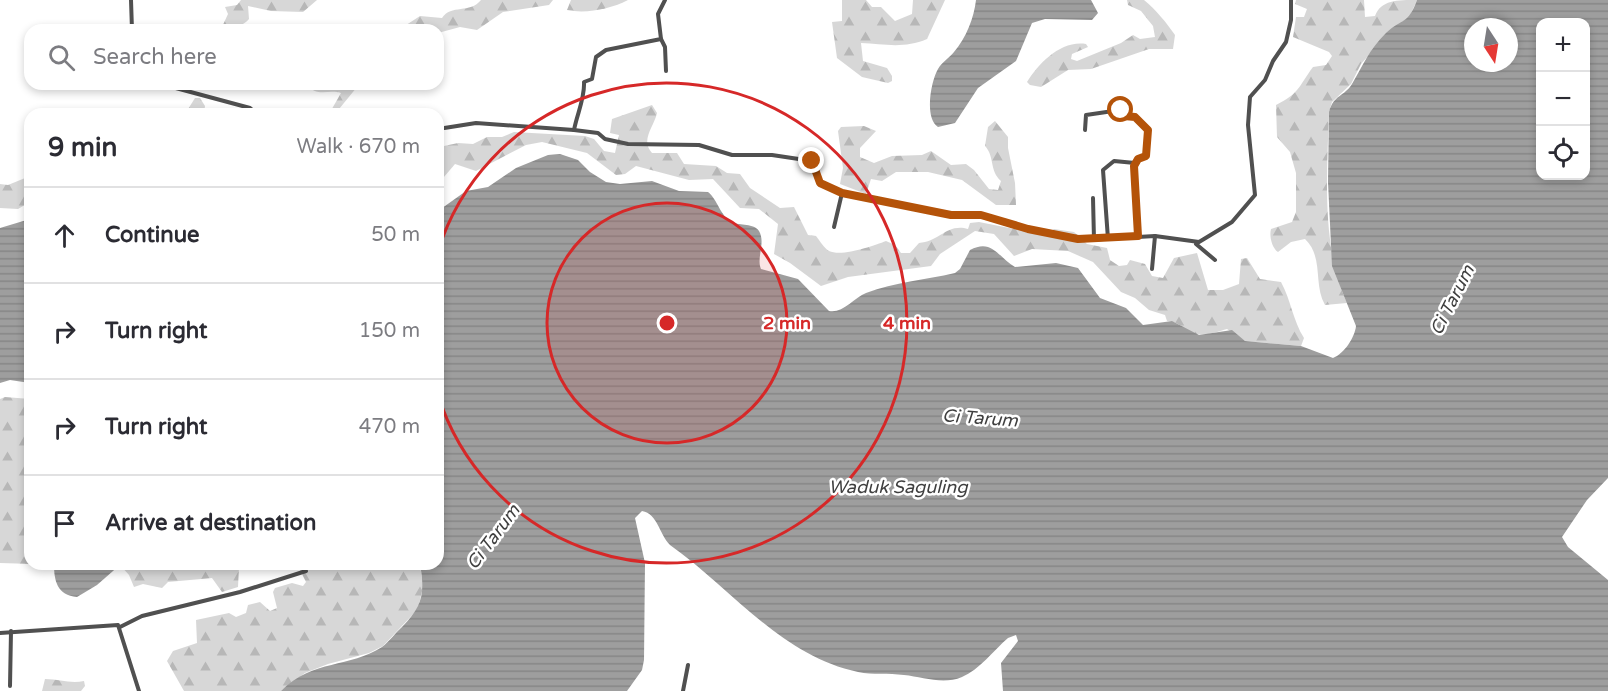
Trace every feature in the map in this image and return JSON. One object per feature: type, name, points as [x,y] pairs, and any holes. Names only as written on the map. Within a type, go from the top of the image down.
[{"type":"street","points":[[131,0],[132,24]]},
{"type":"street","points":[[665,0],[658,14],[661,39],[665,47],[666,71]]},
{"type":"street","points":[[1195,243],[1232,222],[1255,195],[1248,125],[1250,97],[1265,80],[1286,42],[1291,20],[1291,0]]},
{"type":"street","points":[[574,130],[578,110],[585,95],[584,82],[592,79],[597,56],[606,50],[661,39]]},
{"type":"street","points":[[188,90],[250,108]]},
{"type":"street","points":[[1085,129],[1086,115],[1120,110],[1124,116],[1139,120],[1148,128],[1147,151],[1145,157],[1138,159],[1135,163],[1133,179],[1137,189],[1138,236]]},
{"type":"street","points":[[444,128],[476,123],[574,130],[598,133],[605,139],[628,144],[699,145],[732,155],[772,155],[810,160],[815,164],[820,183],[842,193],[951,215],[981,215],[1028,229],[1094,240],[1155,236],[1195,243],[1215,260]]},
{"type":"street","points":[[1108,238],[1103,170],[1114,162],[1135,163]]},
{"type":"street","points":[[834,227],[842,193]]},
{"type":"street","points":[[1094,198],[1094,240]]},
{"type":"street","points":[[1152,269],[1155,236]]},
{"type":"street","points":[[120,627],[142,616],[240,592],[306,571]]},
{"type":"street","points":[[0,633],[104,628],[117,624],[120,627],[138,691]]},
{"type":"street","points":[[10,686],[11,631]]},
{"type":"street","points":[[683,691],[688,665]]},
{"type":"green space","points":[[241,0],[317,0],[303,12],[271,11],[248,6],[249,19],[246,22],[223,24],[228,14],[225,7],[237,5]]},
{"type":"green space","points":[[481,0],[553,0],[549,5],[503,12],[477,30],[460,27],[444,31],[444,24],[408,24],[420,16],[442,18],[450,11],[477,4]]},
{"type":"green space","points":[[571,0],[628,0],[606,8],[582,11],[567,10]]},
{"type":"green space","points":[[842,0],[866,0],[872,7],[881,7],[895,21],[912,14],[913,0],[945,0],[927,39],[902,45],[861,43],[863,61],[887,68],[892,76],[892,81],[888,83],[862,77],[837,58],[832,22],[842,21]]},
{"type":"green space","points":[[1127,0],[1144,0],[1157,12],[1175,35],[1173,49],[1149,49],[1091,69],[1068,70],[1041,87],[1030,85],[1027,82],[1044,61],[1068,46],[1086,44],[1088,47],[1072,54],[1071,59],[1077,61],[1121,43],[1133,35],[1140,39],[1155,37],[1153,26],[1141,11],[1128,5]]},
{"type":"green space","points":[[1296,0],[1364,0],[1365,17],[1375,16],[1381,7],[1391,2],[1417,0],[1409,18],[1393,28],[1361,64],[1351,84],[1332,102],[1329,112],[1327,185],[1329,234],[1339,281],[1347,303],[1325,305],[1319,288],[1317,262],[1311,246],[1305,239],[1291,242],[1278,252],[1271,238],[1271,229],[1292,222],[1296,212],[1296,173],[1290,152],[1277,137],[1276,105],[1294,93],[1313,67],[1326,65],[1332,56],[1329,52],[1293,37],[1296,17],[1304,17],[1307,9],[1295,4]]},
{"type":"green space","points":[[355,90],[340,108],[332,108],[341,93],[314,91]]},
{"type":"green space","points":[[195,98],[200,98],[205,106],[205,108],[189,108]]},
{"type":"green space","points":[[652,105],[657,113],[647,143],[652,153],[677,153],[684,164],[716,166],[727,173],[740,174],[750,188],[780,208],[794,207],[808,235],[816,236],[829,251],[849,252],[886,241],[895,245],[901,253],[910,253],[919,243],[932,240],[954,229],[968,229],[970,223],[979,222],[1045,235],[1054,229],[1074,232],[1087,244],[1107,248],[1110,260],[1119,266],[1127,265],[1130,260],[1145,264],[1152,276],[1163,278],[1174,258],[1197,253],[1208,290],[1223,290],[1239,284],[1241,259],[1247,258],[1260,279],[1281,282],[1304,338],[1301,346],[1245,341],[1227,329],[1206,334],[1193,333],[1167,321],[1165,315],[1149,310],[1135,298],[1121,292],[1093,262],[1068,251],[1032,249],[1014,256],[994,234],[975,231],[940,254],[931,266],[848,277],[821,286],[774,254],[778,224],[759,209],[740,208],[713,179],[689,180],[636,166],[625,174],[616,175],[587,153],[542,142],[526,145],[476,171],[455,164],[444,177],[444,146],[458,143],[473,144],[487,137],[502,137],[514,132],[585,136],[594,139],[604,151],[615,153],[619,135],[610,133],[612,119]]},
{"type":"green space","points":[[995,121],[1008,137],[1016,205],[996,205],[962,180],[928,172],[896,172],[882,181],[871,179],[866,194],[840,184],[843,168],[838,131],[841,127],[864,126],[876,131],[860,148],[860,157],[874,163],[892,156],[922,155],[931,151],[951,165],[966,164],[974,170],[989,189],[998,190],[1001,181],[997,177],[985,146],[988,127]]},
{"type":"green space","points":[[24,178],[24,206],[18,209],[0,208],[0,184],[8,185]]},
{"type":"green space","points":[[5,397],[24,399],[24,564],[0,563],[0,399]]},
{"type":"green space","points":[[124,570],[239,570],[238,587],[222,592],[212,578],[168,582],[162,588],[143,584],[134,587]]},
{"type":"green space","points":[[300,570],[421,570],[423,587],[418,609],[383,646],[369,653],[305,673],[281,691],[184,691],[167,661],[173,651],[197,643],[196,620],[229,613],[236,617],[246,613],[248,605],[260,602],[270,611],[277,608],[273,592],[275,588],[292,583],[303,586],[306,582]]},
{"type":"green space","points":[[45,679],[84,681],[85,686],[81,691],[42,691]]},
{"type":"water","points":[[976,0],[1091,0],[1098,13],[1092,20],[1045,19],[1032,23],[1016,61],[978,88],[955,123],[938,127],[931,116],[930,108],[935,75],[966,34]]},
{"type":"water","name":"Waduk Saguling","points":[[1417,0],[1608,0],[1608,478],[1587,500],[1562,537],[1568,547],[1608,580],[1608,691],[1003,691],[1001,663],[1018,641],[1016,635],[1008,638],[974,670],[955,679],[940,680],[858,672],[830,664],[805,651],[758,619],[670,545],[652,516],[642,511],[635,518],[645,563],[644,660],[642,670],[627,691],[281,691],[306,674],[370,654],[385,645],[409,619],[418,605],[422,591],[421,570],[444,570],[444,207],[466,191],[488,187],[516,168],[548,155],[560,154],[578,160],[590,172],[606,182],[620,184],[652,181],[679,191],[708,192],[732,222],[757,228],[762,240],[761,269],[798,279],[829,311],[839,310],[861,295],[877,289],[955,273],[960,269],[970,250],[984,246],[994,250],[1015,267],[1056,263],[1078,268],[1100,298],[1126,308],[1143,325],[1172,321],[1199,335],[1232,330],[1245,341],[1301,346],[1333,358],[1348,345],[1356,326],[1332,266],[1328,182],[1329,112],[1336,99],[1352,84],[1375,45],[1411,14]]},
{"type":"water","points":[[24,221],[24,382],[10,380],[0,383],[0,228]]},
{"type":"water","points":[[54,570],[114,570],[97,585],[77,597],[70,596],[61,590]]},
{"type":"route","points":[[812,161],[820,183],[842,193],[951,215],[981,215],[1028,229],[1078,239],[1138,236],[1134,166],[1138,159],[1146,156],[1148,130],[1143,122],[1135,117],[1124,116],[1121,110]]},
{"type":"water label","name":"Ci Tarum","points":[[1452,300]]},
{"type":"water label","name":"Ci Tarum","points":[[980,418]]},
{"type":"water label","name":"Ci Tarum","points":[[493,537]]}]
